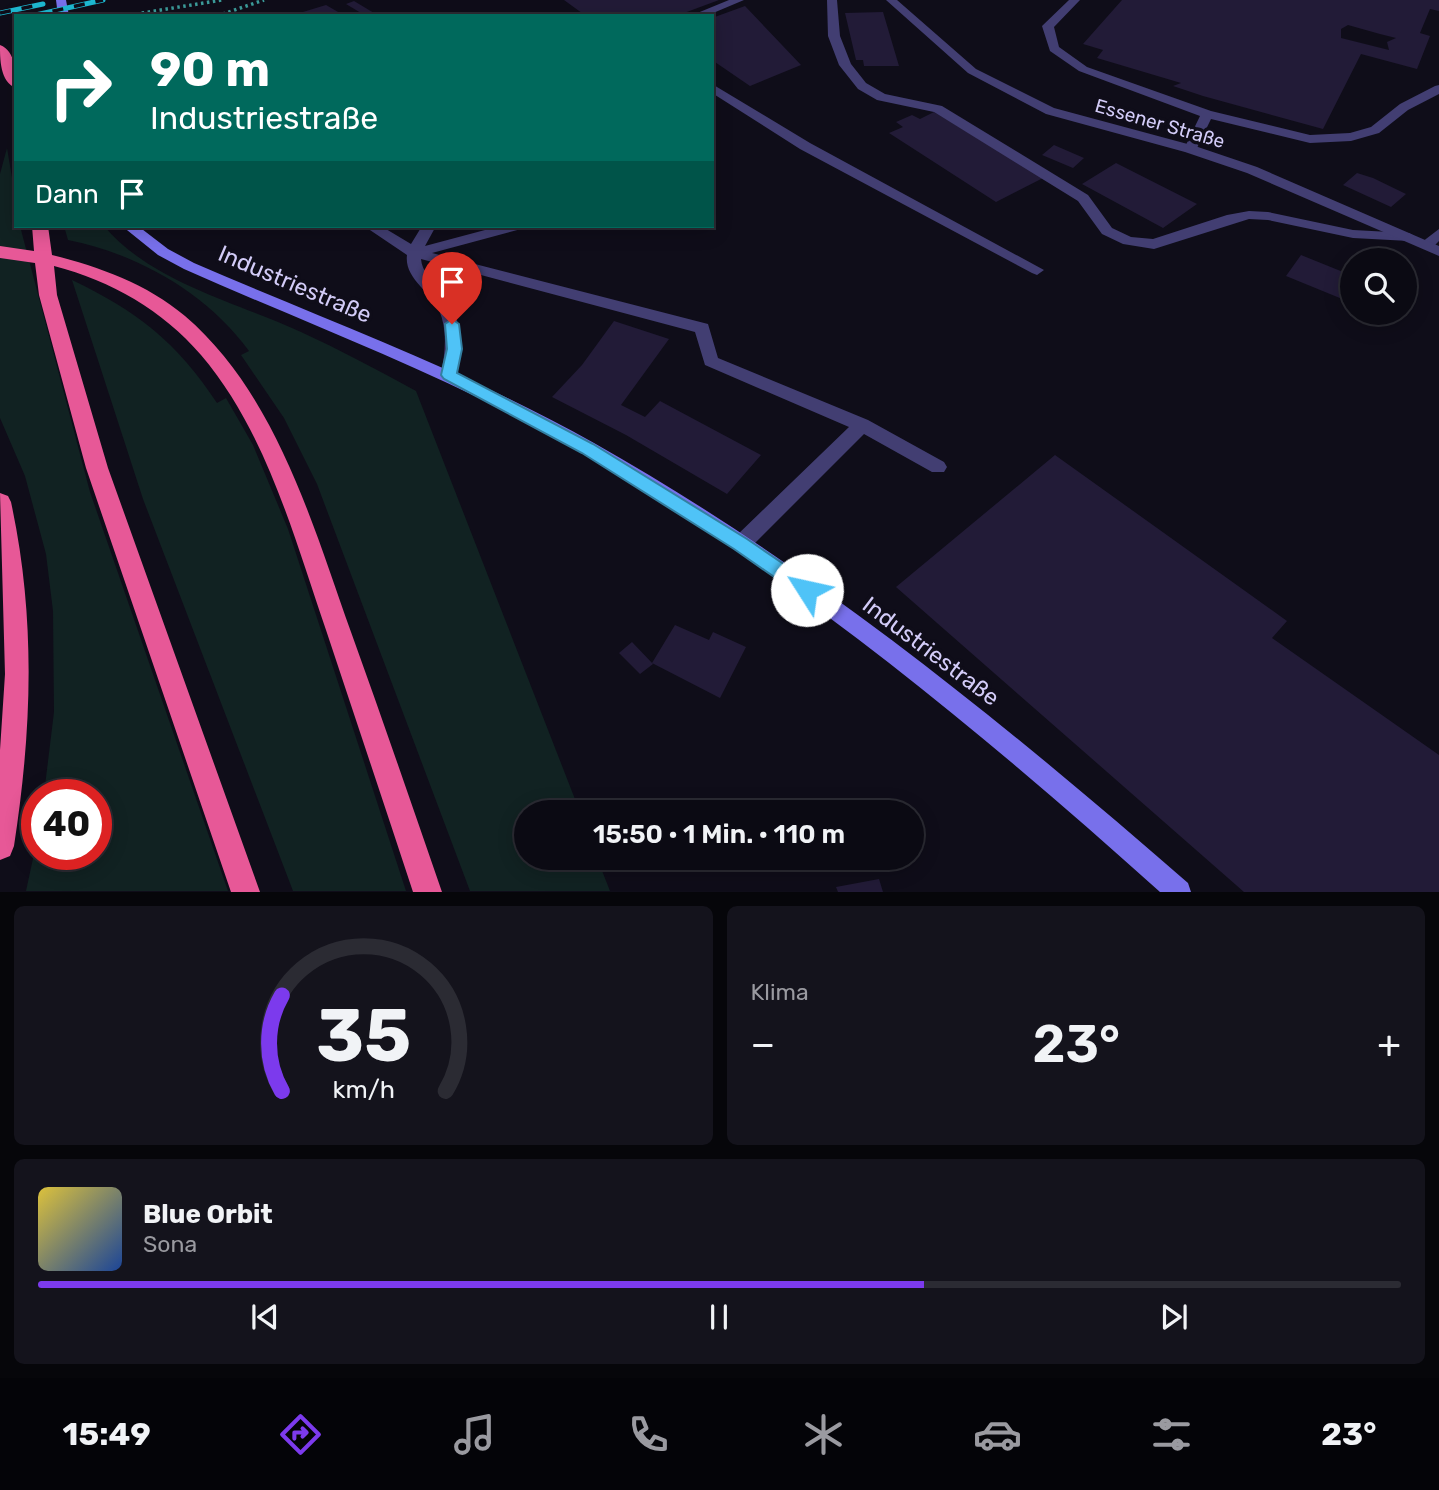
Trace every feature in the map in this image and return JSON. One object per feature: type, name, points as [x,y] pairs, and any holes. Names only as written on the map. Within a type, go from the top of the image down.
[{"type":"highway","points":[[0,48],[14,80]]},
{"type":"highway","points":[[40,228],[48,295],[97,468],[246,891]]},
{"type":"highway","points":[[0,252],[72,265],[130,288],[180,321],[219,365],[254,421],[304,533],[428,891]]},
{"type":"highway","points":[[0,502],[17,596],[20,653],[16,729],[0,846]]},
{"type":"street","points":[[700,14],[739,0]]},
{"type":"street","points":[[832,0],[834,36],[845,65],[862,86],[881,97],[939,110],[1083,198],[1107,231],[1128,241],[1154,244],[1249,215],[1268,216],[1353,234],[1409,237]]},
{"type":"street","name":"Essener Straße","points":[[891,0],[953,56],[999,87],[1050,111],[1190,149],[1252,170],[1433,248]]},
{"type":"street","points":[[1075,0],[1048,26],[1054,49],[1083,69],[1207,114],[1310,139],[1351,137],[1375,130],[1404,107],[1439,89]]},
{"type":"street","points":[[714,89],[805,146],[1037,270]]},
{"type":"street","points":[[1190,149],[1207,114]]},
{"type":"street","name":"Industriestraße","points":[[132,228],[163,252],[189,266],[449,375],[588,448],[741,544],[873,636],[1012,743],[1180,891]]},
{"type":"street","points":[[374,228],[414,253],[702,328],[711,361],[862,425],[938,467]]},
{"type":"street","points":[[428,228],[414,253],[414,267],[441,300],[452,324],[455,349],[449,375]]},
{"type":"street","points":[[414,253],[508,228]]},
{"type":"street","points":[[1433,248],[1439,233]]},
{"type":"street","points":[[741,544],[862,425]]},
{"type":"path","points":[[132,14],[222,0]]},
{"type":"path","points":[[223,14],[264,0]]},
{"type":"shaded area","points":[[7,148],[14,189],[14,228],[21,228],[90,492],[228,891],[26,891],[31,870],[112,870],[112,779],[46,779],[54,712],[53,611],[46,554],[25,476],[0,418],[0,174]]},
{"type":"shaded area","points":[[65,228],[106,228],[145,262],[170,276],[301,332],[416,391],[575,800],[514,800],[514,870],[602,870],[610,891],[470,891],[317,484],[284,418],[241,355],[249,351],[213,311],[192,294],[145,266],[94,246],[68,240]]},
{"type":"shaded area","points":[[72,280],[136,316],[171,345],[217,403],[226,398],[253,445],[288,529],[406,891],[293,891],[143,499]]},
{"type":"building","points":[[564,0],[719,0],[681,14],[583,14]]},
{"type":"building","points":[[1122,0],[1439,0],[1439,11],[1430,9],[1420,33],[1430,36],[1417,69],[1361,54],[1323,129],[1173,86],[1181,83],[1097,58],[1103,50],[1083,44]],"holes":[[[1348,25],[1396,38],[1387,42],[1389,50],[1341,38],[1341,29]]]},
{"type":"building","points":[[354,1],[376,14],[363,14],[346,4]]},
{"type":"building","points":[[326,5],[342,14],[296,14]]},
{"type":"building","points":[[745,6],[801,65],[750,86],[714,61],[714,17]]},
{"type":"building","points":[[883,12],[899,66],[864,66],[863,60],[856,60],[845,13]]},
{"type":"building","points":[[934,112],[1043,178],[996,202],[889,133],[903,127],[896,122],[912,115],[920,119]]},
{"type":"building","points":[[1054,145],[1084,158],[1073,168],[1042,155]]},
{"type":"building","points":[[1116,163],[1197,204],[1163,228],[1082,184]]},
{"type":"building","points":[[1357,173],[1406,194],[1391,207],[1343,185]]},
{"type":"building","points":[[1301,255],[1340,271],[1340,298],[1286,276]]},
{"type":"building","points":[[614,321],[669,339],[621,405],[645,417],[660,401],[761,455],[727,494],[626,435],[552,397],[582,365]]},
{"type":"building","points":[[1055,455],[1287,621],[1272,638],[1439,755],[1439,892],[1244,892],[896,587]]},
{"type":"building","points":[[675,625],[709,640],[713,632],[746,647],[720,698],[652,663]]},
{"type":"building","points":[[632,642],[653,664],[640,674],[619,653]]},
{"type":"building","points":[[879,879],[883,892],[838,892],[836,887]]},
{"type":"railway","points":[[40,14],[103,0]]},
{"type":"railway","points":[[0,13],[43,4]]},
{"type":"route","points":[[452,324],[455,349],[449,375],[588,448],[741,544],[807,590]]}]
